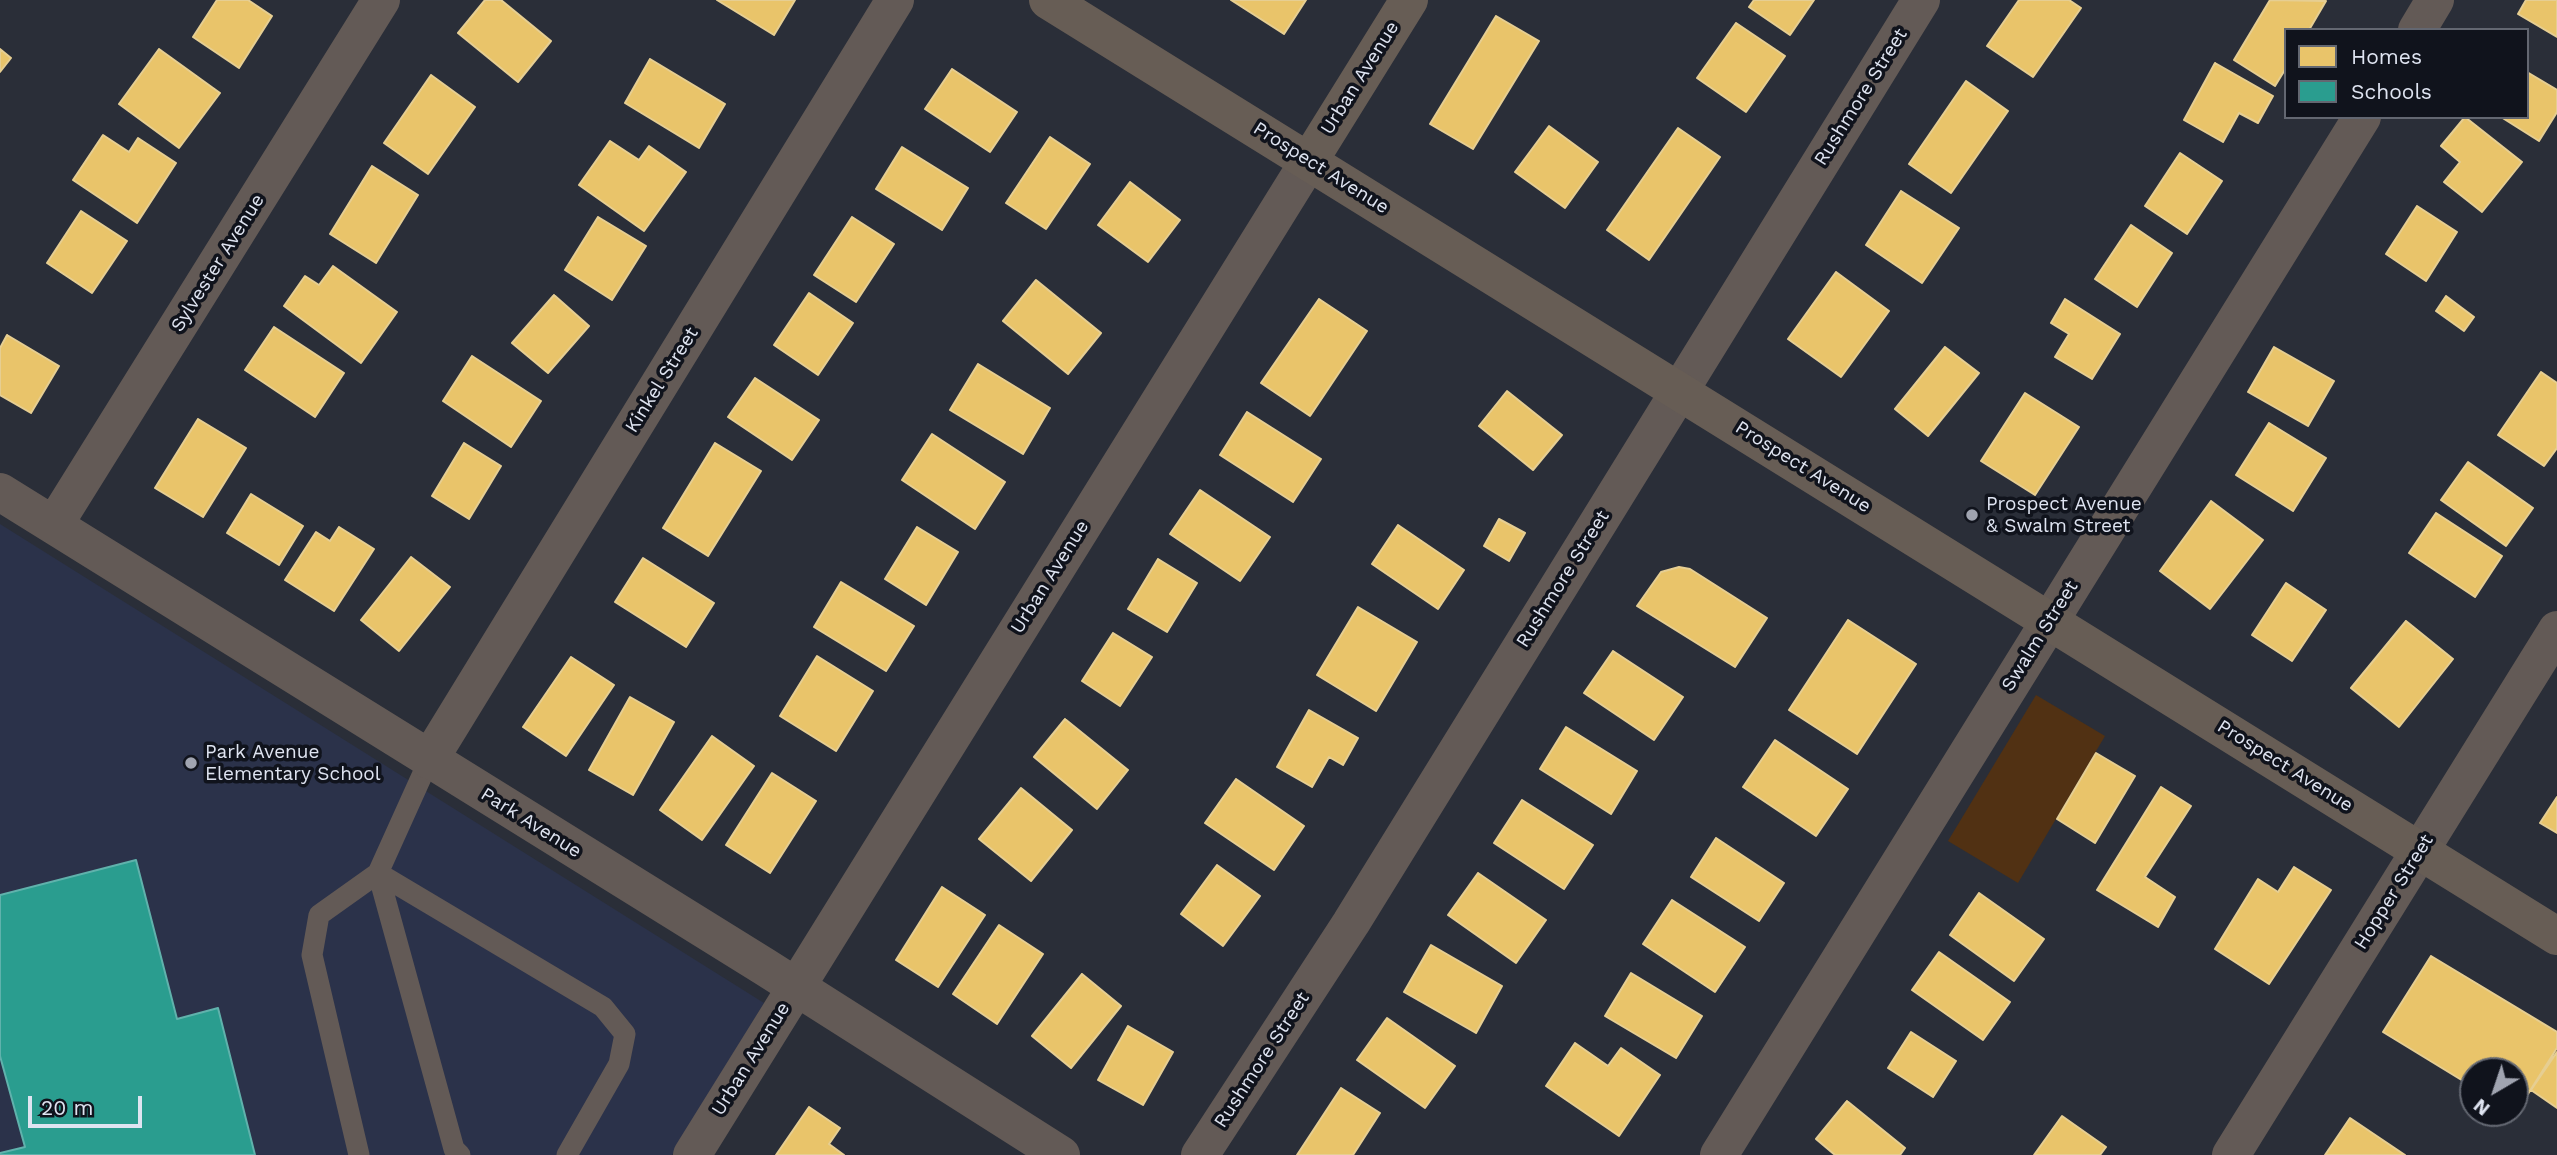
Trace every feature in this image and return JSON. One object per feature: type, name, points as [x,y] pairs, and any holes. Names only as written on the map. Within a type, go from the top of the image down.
[{"type":"main road","name":"Prospect Avenue","points":[[1048,0],[2557,936]]},
{"type":"main road","name":"Urban Avenue","points":[[1309,161],[1409,0]]},
{"type":"street","name":"Sylvester Avenue","points":[[54,525],[381,0]]},
{"type":"street","name":"Kinkel Street","points":[[429,760],[895,0]]},
{"type":"street","name":"Rushmore Street","points":[[1200,1155],[1351,923],[1921,0]]},
{"type":"street","points":[[2418,28],[2435,0]]},
{"type":"street","name":"Swalm Street","points":[[1719,1155],[2361,119]]},
{"type":"street","name":"Urban Avenue","points":[[692,1155],[1309,161]]},
{"type":"street","name":"Park Avenue","points":[[0,492],[1061,1155]]},
{"type":"street","name":"Hopper Street","points":[[2231,1155],[2557,630]]},
{"type":"lane","points":[[359,1155],[312,955],[318,915],[378,873],[429,760]]},
{"type":"lane","points":[[378,873],[453,1149],[460,1155]]},
{"type":"lane","points":[[378,873],[603,1007],[625,1034],[619,1064],[567,1155]]},
{"type":"shaded area","name":"Park Avenue Elementary School","points":[[0,524],[764,1003],[672,1155],[0,1155]]},
{"type":"shaded area","points":[[2036,695],[2105,736],[2018,883],[1948,841]]},
{"type":"building: Homes","points":[[217,0],[248,0],[272,16],[239,68],[193,37]]},
{"type":"building: Homes","points":[[485,0],[501,0],[551,41],[518,82],[458,33]]},
{"type":"building: Homes","points":[[717,0],[795,0],[774,35]]},
{"type":"building: Homes","points":[[1231,0],[1306,0],[1284,34]]},
{"type":"building: Homes","points":[[1754,0],[1814,0],[1790,35],[1749,7]]},
{"type":"building: Homes","points":[[2019,0],[2069,0],[2081,8],[2033,77],[1987,46]]},
{"type":"building: Homes","points":[[2270,0],[2326,1],[2310,28],[2284,28],[2284,71],[2275,86],[2234,60]]},
{"type":"building: Homes","points":[[2526,0],[2557,0],[2557,37],[2518,14]]},
{"type":"building: Homes","points":[[1496,16],[1539,41],[1473,149],[1430,124]]},
{"type":"building: Homes","points":[[1736,23],[1785,56],[1746,112],[1697,78]]},
{"type":"building: Homes","points":[[0,49],[11,58],[0,72]]},
{"type":"building: Homes","points":[[159,49],[220,93],[179,148],[119,104]]},
{"type":"building: Homes","points":[[650,59],[725,104],[699,148],[625,103]]},
{"type":"building: Homes","points":[[2215,63],[2273,96],[2258,123],[2239,113],[2223,142],[2184,120]]},
{"type":"building: Homes","points":[[952,69],[1017,112],[990,152],[925,109]]},
{"type":"building: Homes","points":[[2529,73],[2557,90],[2557,112],[2539,141],[2504,119],[2529,119]]},
{"type":"building: Homes","points":[[431,75],[475,107],[428,174],[384,143]]},
{"type":"building: Homes","points":[[1966,81],[2008,111],[1951,193],[1909,164]]},
{"type":"building: Homes","points":[[2463,119],[2468,119],[2522,162],[2482,212],[2444,182],[2460,162],[2441,146]]},
{"type":"building: Homes","points":[[1549,126],[1598,162],[1565,208],[1515,172]]},
{"type":"building: Homes","points":[[1678,128],[1720,157],[1649,260],[1607,230]]},
{"type":"building: Homes","points":[[103,135],[129,152],[138,138],[176,163],[137,223],[73,180]]},
{"type":"building: Homes","points":[[1050,137],[1090,164],[1046,229],[1006,203]]},
{"type":"building: Homes","points":[[610,141],[639,160],[649,146],[686,172],[644,231],[579,185]]},
{"type":"building: Homes","points":[[902,147],[968,188],[942,230],[876,189]]},
{"type":"building: Homes","points":[[2180,153],[2222,181],[2187,234],[2145,206]]},
{"type":"building: Homes","points":[[372,166],[418,195],[376,263],[330,234]]},
{"type":"building: Homes","points":[[1130,182],[1180,220],[1148,262],[1098,225]]},
{"type":"building: Homes","points":[[1901,191],[1959,228],[1922,283],[1866,245]]},
{"type":"building: Homes","points":[[2417,206],[2457,232],[2426,281],[2386,254]]},
{"type":"building: Homes","points":[[81,211],[127,241],[92,293],[47,263]]},
{"type":"building: Homes","points":[[598,217],[646,246],[612,300],[565,270]]},
{"type":"building: Homes","points":[[852,217],[894,244],[856,302],[814,275]]},
{"type":"building: Homes","points":[[2131,225],[2172,253],[2137,307],[2095,279]]},
{"type":"building: Homes","points":[[333,266],[397,312],[361,363],[284,306],[305,276],[319,285]]},
{"type":"building: Homes","points":[[1836,272],[1889,311],[1841,377],[1788,339]]},
{"type":"building: Homes","points":[[1036,280],[1101,333],[1068,374],[1003,321]]},
{"type":"building: Homes","points":[[809,293],[853,323],[818,375],[774,345]]},
{"type":"building: Homes","points":[[554,295],[589,326],[548,373],[512,343]]},
{"type":"building: Homes","points":[[2446,296],[2474,317],[2464,331],[2436,311]]},
{"type":"building: Homes","points":[[1319,299],[1367,331],[1310,416],[1261,383]]},
{"type":"building: Homes","points":[[2065,299],[2120,334],[2092,379],[2055,357],[2069,334],[2051,323]]},
{"type":"building: Homes","points":[[274,327],[344,373],[315,417],[245,370]]},
{"type":"building: Homes","points":[[7,335],[59,366],[31,413],[0,395],[0,348]]},
{"type":"building: Homes","points":[[1945,347],[1979,373],[1928,436],[1895,409]]},
{"type":"building: Homes","points":[[2274,347],[2334,381],[2308,426],[2248,392]]},
{"type":"building: Homes","points":[[472,356],[541,401],[511,447],[443,401]]},
{"type":"building: Homes","points":[[978,364],[1050,408],[1023,454],[950,410]]},
{"type":"building: Homes","points":[[2541,372],[2557,383],[2557,448],[2544,466],[2498,435]]},
{"type":"building: Homes","points":[[755,378],[819,420],[792,460],[728,417]]},
{"type":"building: Homes","points":[[1507,391],[1562,435],[1533,470],[1479,426]]},
{"type":"building: Homes","points":[[2025,393],[2079,427],[2035,495],[1981,461]]},
{"type":"building: Homes","points":[[1247,412],[1321,459],[1293,502],[1220,455]]},
{"type":"building: Homes","points":[[198,419],[246,448],[203,517],[155,488]]},
{"type":"building: Homes","points":[[2269,423],[2326,458],[2293,511],[2236,475]]},
{"type":"building: Homes","points":[[932,434],[1005,482],[975,529],[902,480]]},
{"type":"building: Homes","points":[[464,443],[501,466],[469,519],[432,496]]},
{"type":"building: Homes","points":[[715,443],[761,471],[708,556],[663,528]]},
{"type":"building: Homes","points":[[2468,462],[2533,508],[2506,546],[2441,500]]},
{"type":"building: Homes","points":[[1200,490],[1270,537],[1240,581],[1170,534]]},
{"type":"building: Homes","points":[[251,494],[303,526],[279,565],[227,533]]},
{"type":"building: Homes","points":[[2211,501],[2263,540],[2210,609],[2160,571]]},
{"type":"building: Homes","points":[[2436,513],[2502,556],[2475,597],[2409,553]]},
{"type":"building: Homes","points":[[1499,519],[1525,533],[1509,561],[1484,546]]},
{"type":"building: Homes","points":[[1398,525],[1464,570],[1438,609],[1372,564]]},
{"type":"building: Homes","points":[[339,527],[374,549],[334,611],[285,580],[316,532],[330,541]]},
{"type":"building: Homes","points":[[917,527],[958,552],[926,605],[885,579]]},
{"type":"building: Homes","points":[[411,557],[450,587],[399,651],[361,620]]},
{"type":"building: Homes","points":[[643,558],[714,603],[686,647],[615,602]]},
{"type":"building: Homes","points":[[1158,559],[1197,583],[1167,632],[1128,609]]},
{"type":"building: Homes","points":[[1679,567],[1690,569],[1767,618],[1735,667],[1637,606],[1661,572]]},
{"type":"building: Homes","points":[[841,582],[914,626],[886,671],[814,627]]},
{"type":"building: Homes","points":[[2286,583],[2326,610],[2292,661],[2252,635]]},
{"type":"building: Homes","points":[[1358,607],[1417,642],[1376,711],[1317,675]]},
{"type":"building: Homes","points":[[1848,620],[1916,664],[1857,754],[1789,710]]},
{"type":"building: Homes","points":[[2406,621],[2453,659],[2399,727],[2351,688]]},
{"type":"building: Homes","points":[[1113,633],[1152,657],[1120,706],[1082,681]]},
{"type":"building: Homes","points":[[1613,651],[1683,697],[1654,740],[1584,693]]},
{"type":"building: Homes","points":[[817,656],[873,691],[836,751],[780,716]]},
{"type":"building: Homes","points":[[571,657],[614,685],[566,756],[523,727]]},
{"type":"building: Homes","points":[[630,697],[674,722],[633,795],[589,770]]},
{"type":"building: Homes","points":[[1309,710],[1358,738],[1343,765],[1329,757],[1312,787],[1277,767]]},
{"type":"building: Homes","points":[[1065,719],[1128,770],[1097,809],[1034,757]]},
{"type":"building: Homes","points":[[1566,727],[1637,771],[1611,814],[1540,769]]},
{"type":"building: Homes","points":[[712,736],[754,766],[702,840],[660,810]]},
{"type":"building: Homes","points":[[1775,740],[1848,789],[1816,836],[1743,787]]},
{"type":"building: Homes","points":[[2096,753],[2135,776],[2095,843],[2057,819]]},
{"type":"building: Homes","points":[[772,773],[816,801],[770,873],[726,845]]},
{"type":"building: Homes","points":[[1236,779],[1304,826],[1274,870],[1205,823]]},
{"type":"building: Homes","points":[[2161,787],[2191,806],[2145,877],[2175,897],[2158,927],[2097,890]]},
{"type":"building: Homes","points":[[1021,788],[1072,830],[1031,881],[979,839]]},
{"type":"building: Homes","points":[[2557,797],[2557,833],[2540,823]]},
{"type":"building: Homes","points":[[1522,800],[1593,845],[1564,889],[1494,843]]},
{"type":"building: Homes","points":[[1716,838],[1784,883],[1759,921],[1691,877]]},
{"type":"building: Homes","points":[[1217,865],[1260,896],[1223,946],[1181,914]]},
{"type":"building: Homes","points":[[2294,867],[2331,890],[2269,984],[2215,949],[2258,879],[2278,892]]},
{"type":"building: Homes","points":[[1478,873],[1546,920],[1516,963],[1448,915]]},
{"type":"building: Homes","points":[[942,887],[985,915],[938,987],[896,960]]},
{"type":"building: Homes","points":[[1979,893],[2044,939],[2014,981],[1950,935]]},
{"type":"building: Homes","points":[[1672,900],[1745,947],[1715,992],[1643,944]]},
{"type":"building: Homes","points":[[999,925],[1043,954],[997,1024],[953,994]]},
{"type":"building: Homes","points":[[1431,945],[1502,986],[1476,1033],[1404,992]]},
{"type":"building: Homes","points":[[1939,952],[2010,1002],[1983,1040],[1912,990]]},
{"type":"building: Homes","points":[[2431,956],[2557,1032],[2557,1048],[2529,1092],[2529,1057],[2459,1057],[2459,1078],[2383,1032]]},
{"type":"building: Homes","points":[[1631,973],[1702,1016],[1676,1058],[1605,1016]]},
{"type":"building: Homes","points":[[1082,974],[1121,1006],[1071,1068],[1032,1036]]},
{"type":"building: Homes","points":[[1387,1018],[1455,1066],[1425,1108],[1357,1060]]},
{"type":"building: Homes","points":[[1128,1026],[1173,1052],[1143,1105],[1098,1080]]},
{"type":"building: Homes","points":[[1911,1032],[1956,1061],[1933,1097],[1888,1068]]},
{"type":"building: Homes","points":[[1575,1043],[1608,1066],[1621,1048],[1660,1075],[1619,1136],[1546,1086]]},
{"type":"building: Homes","points":[[2557,1052],[2557,1108],[2531,1090]]},
{"type":"building: Homes","points":[[1341,1088],[1380,1113],[1353,1155],[1297,1155]]},
{"type":"building: Homes","points":[[1847,1101],[1905,1148],[1900,1155],[1835,1155],[1816,1139]]},
{"type":"building: Homes","points":[[809,1107],[840,1128],[829,1144],[844,1155],[776,1155]]},
{"type":"building: Homes","points":[[2062,1116],[2106,1147],[2100,1155],[2034,1155]]},
{"type":"building: Homes","points":[[2350,1118],[2405,1155],[2325,1155]]},
{"type":"building: Schools","points":[[136,860],[177,1019],[218,1008],[255,1155],[0,1155],[25,1147],[0,1056],[0,895]]},
{"type":"place","name":"Prospect Avenue & Swalm Street","points":[[1972,515]]},
{"type":"place","name":"Park Avenue Elementary School","points":[[191,763]]}]
